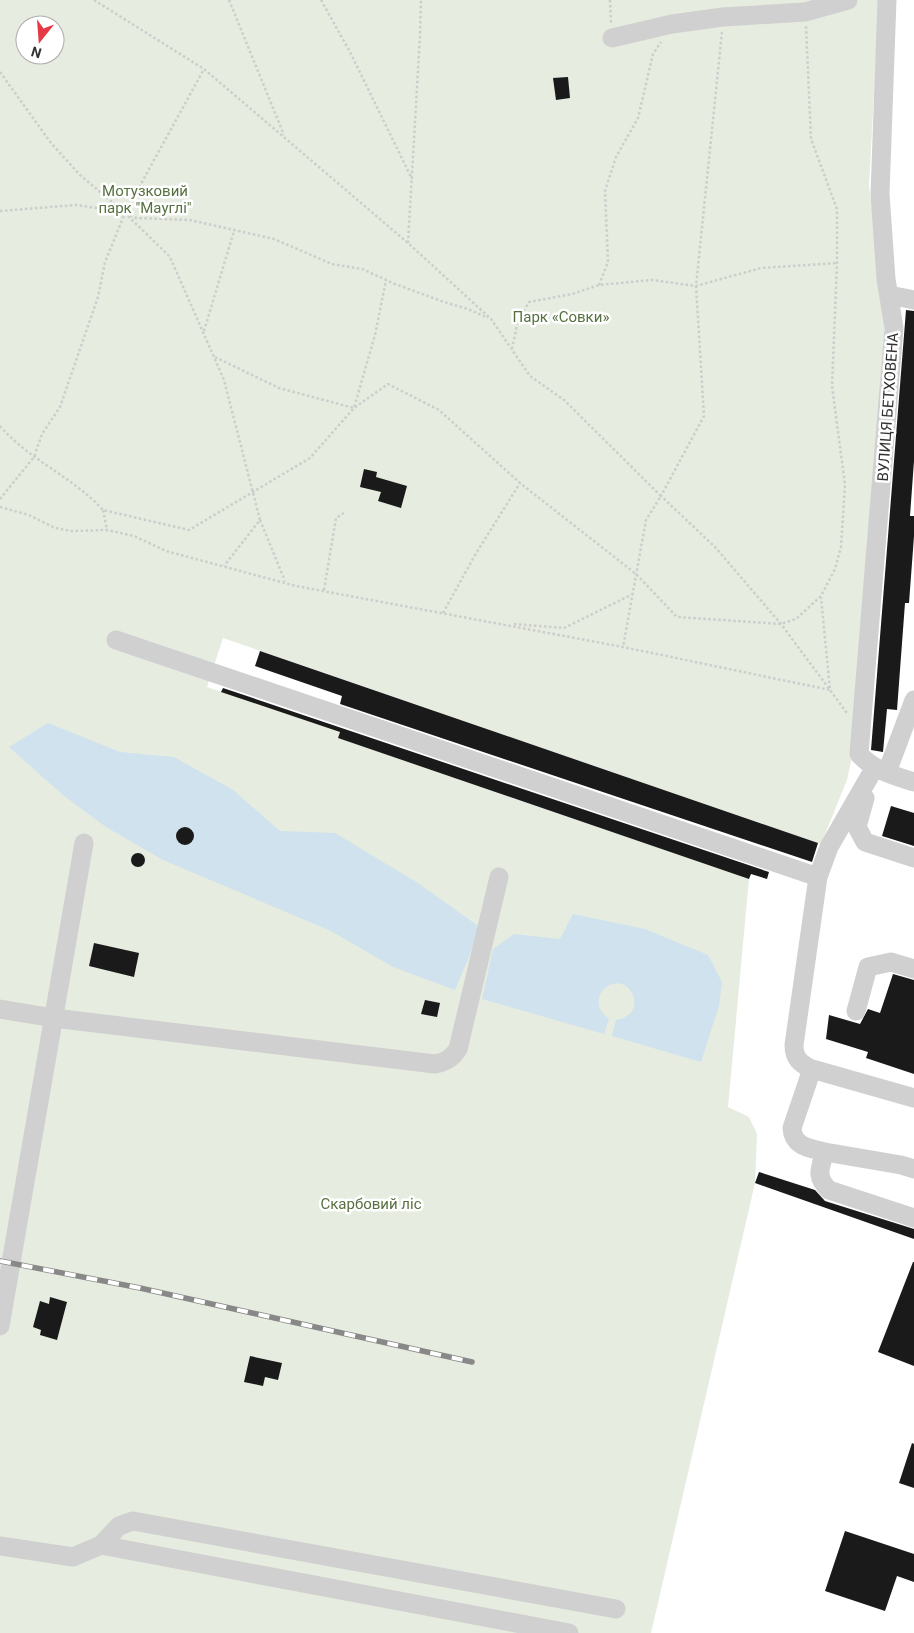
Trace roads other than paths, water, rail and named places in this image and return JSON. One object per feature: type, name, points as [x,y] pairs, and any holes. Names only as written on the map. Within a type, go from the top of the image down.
[{"type":"street","points":[[612,38],[672,24],[723,17],[805,12],[848,0]]},
{"type":"street","name":"ВУЛИЦЯ БЕТХОВЕНА","points":[[881,769],[867,762],[859,754],[894,328],[886,279],[880,194],[887,0]]},
{"type":"street","points":[[889,295],[914,300]]},
{"type":"street","points":[[116,640],[818,877]]},
{"type":"street","points":[[913,705],[881,769],[864,786],[829,847],[818,877],[794,1053],[798,1060],[812,1069],[914,1098]]},
{"type":"street","points":[[881,769],[914,782]]},
{"type":"street","points":[[864,786],[867,792],[857,827],[865,842],[914,858]]},
{"type":"street","points":[[0,1326],[84,842]]},
{"type":"street","points":[[0,1009],[54,1018],[435,1064],[445,1062],[458,1049],[499,877]]},
{"type":"street","points":[[856,1011],[868,967],[891,962],[914,969]]},
{"type":"street","points":[[812,1069],[792,1128],[792,1136],[796,1142],[805,1147],[825,1152],[902,1165],[914,1169]]},
{"type":"street","points":[[825,1152],[820,1171],[821,1182],[829,1190],[914,1218]]},
{"type":"street","points":[[0,1546],[74,1557],[101,1545],[119,1526],[133,1521],[616,1609]]},
{"type":"street","points":[[101,1545],[569,1633]]},
{"type":"water","points":[[48,723],[120,752],[174,757],[233,790],[280,831],[335,833],[418,883],[481,928],[455,990],[393,967],[331,931],[163,860],[106,827],[64,796],[9,747]],"holes":[[[183,827],[191,829],[194,835],[192,842],[185,845],[179,843],[175,837],[177,831]]]},
{"type":"water","points":[[573,914],[645,929],[708,955],[722,982],[719,1006],[701,1062],[612,1036],[616,1020],[626,1017],[632,1011],[634,1003],[630,989],[624,985],[616,983],[608,986],[600,995],[599,1008],[609,1019],[604,1034],[482,999],[493,949],[514,934],[560,939]]},
{"type":"railway","points":[[0,1261],[140,1288],[472,1362]]},
{"type":"park label","name":"Мотузковий парк \"Мауглі\"","points":[[145,200]]},
{"type":"park label","name":"Парк «Совки»","points":[[561,317]]},
{"type":"park label","name":"Скарбовий ліс","points":[[371,1204]]}]
